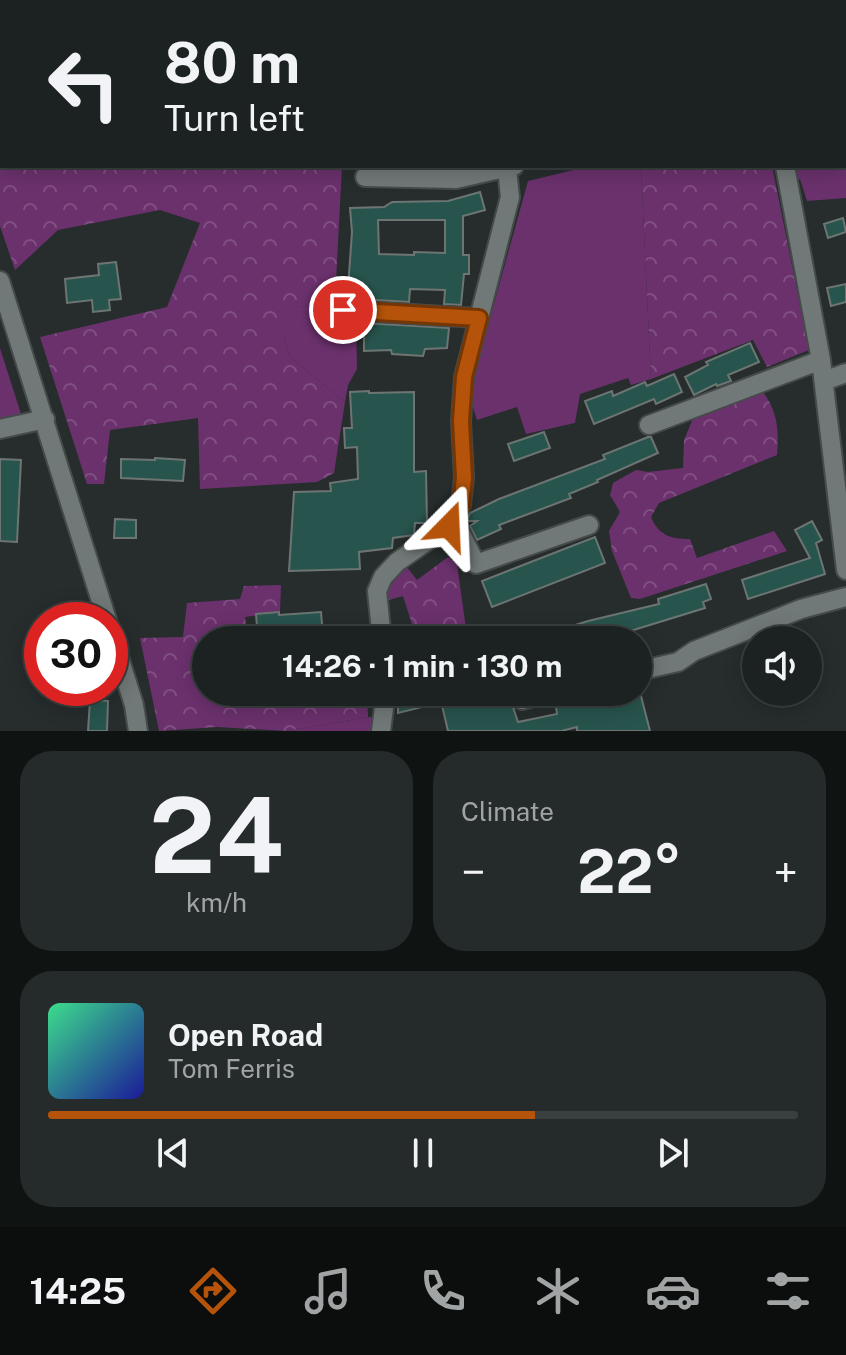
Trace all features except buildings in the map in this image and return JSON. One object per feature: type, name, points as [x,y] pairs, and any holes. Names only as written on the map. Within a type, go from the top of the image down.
[{"type":"street","points":[[365,177],[456,179],[510,168],[510,197],[464,377],[461,505],[449,526],[397,562],[383,577],[377,591],[381,626]]},
{"type":"street","points":[[785,168],[821,360],[846,570]]},
{"type":"street","points":[[0,281],[101,602]]},
{"type":"street","points":[[343,310],[479,318]]},
{"type":"street","points":[[649,425],[821,360]]},
{"type":"street","points":[[824,381],[846,373]]},
{"type":"street","points":[[0,429],[45,419]]},
{"type":"street","points":[[453,518],[476,564],[589,525]]},
{"type":"street","points":[[652,668],[678,662],[694,651],[801,609],[846,597]]},
{"type":"street","points":[[128,686],[138,731]]},
{"type":"street","points":[[381,731],[384,706]]},
{"type":"green space","points":[[0,168],[342,168],[335,300],[294,308],[283,333],[289,356],[345,402],[334,473],[317,482],[200,489],[198,418],[110,430],[104,484],[87,484],[40,337],[167,307],[200,223],[160,210],[58,230],[15,270],[0,226]]},
{"type":"green space","points":[[582,168],[641,168],[651,379],[631,385],[628,378],[580,394],[575,423],[526,434],[517,407],[477,420],[469,394],[528,181]]},
{"type":"green space","points":[[641,168],[772,168],[809,350],[767,367],[753,340],[651,379]]},
{"type":"green space","points":[[788,168],[846,168],[846,198],[807,201],[800,179],[792,182]]},
{"type":"green space","points":[[335,300],[341,314],[356,318],[357,369],[348,385],[345,402],[289,356],[283,333],[293,308]]},
{"type":"green space","points":[[0,348],[21,414],[0,418]]},
{"type":"green space","points":[[763,392],[776,422],[777,455],[659,503],[651,517],[666,535],[690,539],[697,558],[774,531],[787,551],[640,599],[631,598],[612,551],[609,531],[620,512],[610,495],[613,483],[636,470],[648,472],[683,468],[684,440],[694,416]]},
{"type":"green space","points":[[448,557],[457,564],[466,626],[413,626],[403,596],[385,601],[387,584],[406,566],[417,580]]},
{"type":"green space","points":[[281,585],[280,612],[245,617],[246,626],[192,626],[192,706],[368,706],[368,717],[287,731],[217,727],[159,731],[140,638],[183,637],[187,603],[240,599],[244,586]]},
{"type":"green space","points":[[368,717],[383,718],[381,731],[287,731]]},
{"type":"route","points":[[343,310],[479,318],[464,377],[461,505],[449,526]]}]
